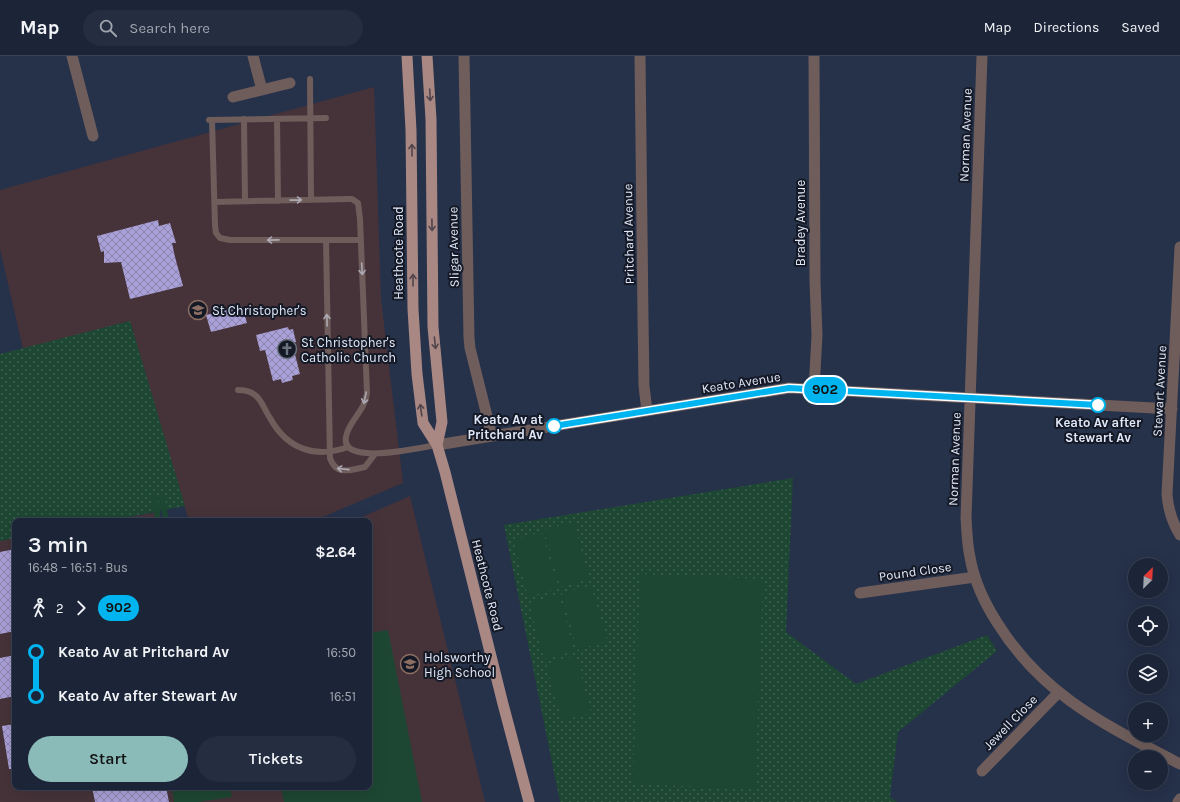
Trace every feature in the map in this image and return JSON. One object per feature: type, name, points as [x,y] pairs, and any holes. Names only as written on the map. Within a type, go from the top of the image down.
[{"type":"main road","name":"Heathcote Road","points":[[407,56],[411,130],[413,309],[417,374],[423,423],[436,445],[445,472],[529,802]]},
{"type":"main road","points":[[427,56],[431,118],[433,327],[442,422],[436,445]]},
{"type":"street","points":[[72,56],[93,136]]},
{"type":"street","points":[[253,56],[262,90]]},
{"type":"street","name":"Sligar Avenue","points":[[464,56],[469,338],[470,348],[492,436]]},
{"type":"street","name":"Pritchard Avenue","points":[[640,56],[644,386],[647,411]]},
{"type":"street","name":"Bradey Avenue","points":[[814,56],[815,282],[817,335],[814,390]]},
{"type":"street","name":"Norman Avenue","points":[[982,56],[966,518],[970,558],[974,577],[992,615],[1014,648],[1058,693],[1092,717],[1180,764]]},
{"type":"street","points":[[233,98],[290,83]]},
{"type":"street","name":"Stewart Avenue","points":[[1180,247],[1167,494],[1170,513],[1180,535]]},
{"type":"street","name":"Keato Avenue","points":[[436,445],[789,388],[1172,409]]},
{"type":"street","name":"Pound Close","points":[[860,592],[974,577]]},
{"type":"street","name":"Jewell Close","points":[[982,771],[1058,693]]},
{"type":"lane","points":[[310,79],[311,200]]},
{"type":"lane","points":[[277,118],[278,201]]},
{"type":"lane","points":[[326,118],[211,120],[215,229],[218,236],[223,239],[361,240]]},
{"type":"lane","points":[[244,119],[245,201]]},
{"type":"lane","points":[[215,202],[348,199],[356,201],[359,205],[367,393],[365,404],[345,438],[348,447],[356,452],[375,454],[436,445]]},
{"type":"lane","points":[[326,240],[329,451],[332,464],[335,468],[341,470],[365,467],[375,454]]},
{"type":"lane","points":[[238,390],[249,391],[258,398],[272,422],[290,443],[309,451],[329,451],[348,447]]},
{"type":"shaded area","name":"St Christopher's","points":[[374,87],[381,299],[403,483],[320,518],[188,518],[130,321],[23,349],[0,249],[0,190]]},
{"type":"shaded area","name":"Holsworthy High School","points":[[410,496],[485,802],[0,802],[0,541],[12,539],[12,790],[372,790],[372,518],[360,518]]},
{"type":"shaded area","points":[[159,512],[161,518],[126,518]]},
{"type":"green space","points":[[130,321],[185,506],[124,518],[12,518],[12,539],[0,541],[0,354]]},
{"type":"green space","points":[[793,478],[786,632],[856,684],[987,635],[997,651],[898,732],[890,797],[897,802],[560,802],[504,525]]},
{"type":"green space","points":[[164,492],[168,518],[163,518],[159,493]]},
{"type":"green space","points":[[151,493],[157,493],[161,518],[155,518]]},
{"type":"green space","points":[[574,522],[589,579],[560,587],[544,530]]},
{"type":"green space","points":[[542,532],[558,588],[528,597],[513,540]]},
{"type":"green space","points":[[640,574],[763,579],[755,789],[633,784]]},
{"type":"green space","points":[[591,585],[607,641],[577,650],[562,593]]},
{"type":"green space","points":[[559,594],[574,651],[544,659],[529,603]]},
{"type":"green space","points":[[388,630],[422,802],[284,802],[282,790],[372,790],[372,633]]},
{"type":"green space","points":[[576,656],[591,713],[562,721],[546,664]]},
{"type":"green space","points":[[172,790],[231,790],[232,797],[198,802],[174,802]]},
{"type":"building","points":[[158,220],[159,226],[170,223],[176,243],[172,243],[183,286],[130,299],[121,262],[104,263],[104,251],[101,252],[97,236]]},
{"type":"building","points":[[242,306],[247,323],[211,332],[206,315]]},
{"type":"building","points":[[288,327],[289,330],[293,329],[296,342],[292,343],[300,374],[292,376],[293,380],[282,383],[281,379],[273,381],[265,350],[260,351],[256,335]]},
{"type":"building","points":[[12,550],[12,632],[0,634],[0,552]]},
{"type":"building","points":[[12,656],[12,697],[0,699],[0,658]]},
{"type":"building","points":[[12,724],[12,769],[9,769],[2,726]]},
{"type":"building","points":[[93,790],[167,790],[169,802],[95,802]]},
{"type":"bus line","name":"902","points":[[554,426],[789,388],[1098,405]]},
{"type":"place","name":"St Christopher's","points":[[198,310]]},
{"type":"place","name":"St Christopher's Catholic Church","points":[[287,349]]},
{"type":"place","name":"Keato Av after Stewart Av","points":[[1098,405]]},
{"type":"place","name":"Keato Av at Pritchard Av","points":[[554,426]]},
{"type":"place","name":"Holsworthy High School","points":[[410,664]]}]
